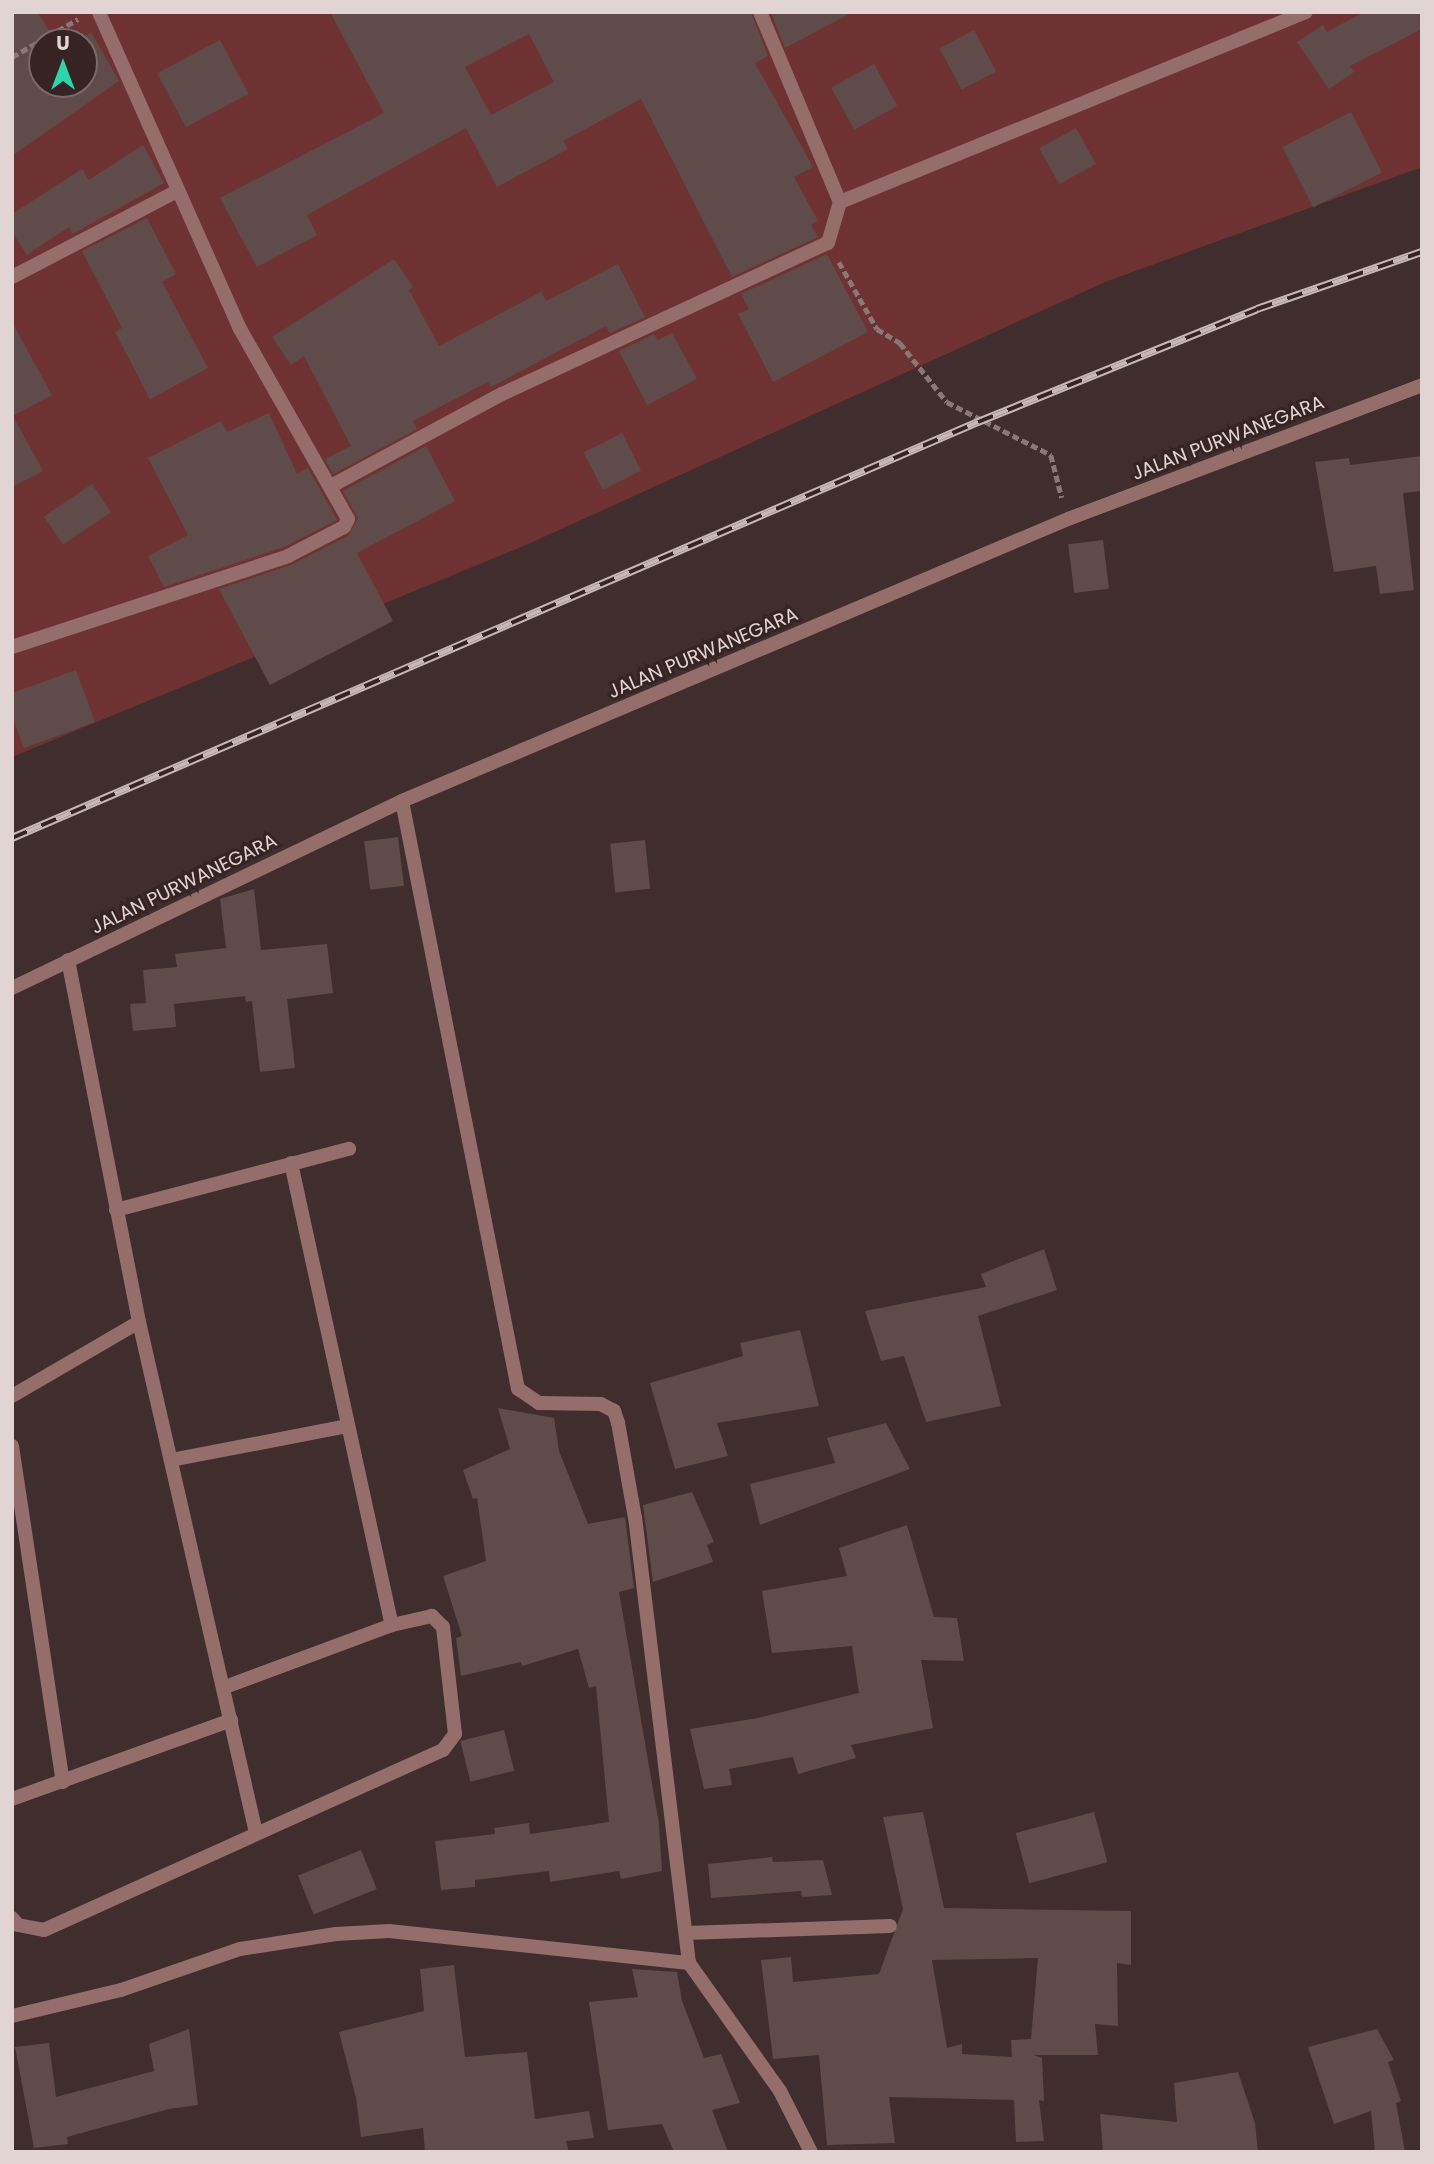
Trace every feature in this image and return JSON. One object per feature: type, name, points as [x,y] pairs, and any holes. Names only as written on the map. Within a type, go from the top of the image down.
[{"type":"street","points":[[12,647],[288,556],[346,523],[347,514],[240,329],[99,12]]},
{"type":"street","points":[[331,486],[502,394],[828,243],[839,202],[760,12]]},
{"type":"street","points":[[839,202],[1307,12]]},
{"type":"street","points":[[12,277],[177,191]]},
{"type":"street","name":"JALAN PURWANEGARA","points":[[12,988],[402,801],[1068,519],[1422,385]]},
{"type":"street","points":[[402,801],[519,1389],[538,1403],[601,1404],[614,1411],[618,1423],[689,1963],[780,2091],[811,2152]]},
{"type":"street","points":[[68,960],[139,1322],[225,1687],[256,1833]]},
{"type":"street","points":[[116,1210],[349,1149]]},
{"type":"street","points":[[291,1163],[392,1625]]},
{"type":"street","points":[[12,1396],[139,1322]]},
{"type":"street","points":[[171,1460],[347,1426]]},
{"type":"street","points":[[12,1446],[63,1782]]},
{"type":"street","points":[[12,1918],[18,1925],[44,1930],[450,1743],[457,1725],[439,1619],[424,1616],[392,1625],[225,1687]]},
{"type":"street","points":[[12,1799],[231,1720]]},
{"type":"street","points":[[687,1933],[890,1926]]},
{"type":"street","points":[[12,2016],[121,1990],[240,1949],[336,1934],[389,1931],[689,1963]]},
{"type":"path","points":[[12,57],[89,12]]},
{"type":"path","points":[[828,243],[877,329],[900,343],[947,402],[1051,455],[1068,519]]},
{"type":"shaded area","points":[[12,12],[1422,12],[1422,167],[1105,282],[526,545],[12,757]]},
{"type":"building","points":[[12,12],[37,12],[48,28],[28,28],[28,98],[95,98],[12,156]]},
{"type":"building","points":[[330,12],[751,12],[768,56],[755,63],[813,167],[794,177],[818,221],[811,225],[818,237],[732,277],[641,99],[563,141],[568,149],[497,187],[466,128],[307,215],[317,235],[257,267],[220,198],[384,113]],"holes":[[[529,34],[554,82],[491,115],[465,67]]]},
{"type":"building","points":[[771,12],[853,12],[785,48]]},
{"type":"building","points":[[1364,12],[1422,12],[1422,29],[1350,66],[1354,72],[1329,89],[1297,42],[1323,25],[1327,32]]},
{"type":"building","points":[[974,30],[996,71],[962,90],[940,48]]},
{"type":"building","points":[[220,40],[249,94],[186,127],[157,73]]},
{"type":"building","points":[[98,44],[119,81],[98,96]]},
{"type":"building","points":[[874,64],[897,106],[854,130],[831,88]]},
{"type":"building","points":[[1351,112],[1382,173],[1313,208],[1282,147]]},
{"type":"building","points":[[1076,128],[1096,164],[1059,184],[1039,148]]},
{"type":"building","points":[[143,145],[164,183],[73,234],[69,227],[27,255],[12,232],[12,214],[82,169],[89,180]]},
{"type":"building","points":[[147,218],[176,274],[162,282],[208,368],[150,399],[115,332],[122,328],[82,251]]},
{"type":"building","points":[[827,254],[868,332],[773,382],[738,314],[749,309],[741,294]]},
{"type":"building","points":[[394,259],[413,287],[409,290],[439,346],[541,292],[546,301],[618,264],[645,317],[610,333],[606,326],[491,387],[488,382],[413,421],[417,429],[333,474],[325,459],[351,446],[304,356],[291,365],[272,337]]},
{"type":"building","points":[[12,322],[52,395],[13,416],[43,471],[12,487]]},
{"type":"building","points":[[672,333],[697,379],[647,405],[619,351],[654,334],[658,340]]},
{"type":"building","points":[[269,413],[297,474],[308,468],[337,520],[284,547],[164,587],[148,556],[188,535],[148,458],[221,421],[227,432]]},
{"type":"building","points":[[622,433],[641,470],[603,490],[584,453]]},
{"type":"building","points":[[426,446],[455,501],[357,553],[393,621],[270,685],[219,589],[291,565],[348,536],[358,518],[343,491]]},
{"type":"building","points":[[1422,456],[1422,491],[1403,493],[1414,590],[1380,594],[1376,566],[1334,572],[1315,462],[1349,458],[1350,465]]},
{"type":"building","points":[[92,484],[111,512],[63,545],[44,516]]},
{"type":"building","points":[[1103,540],[1109,589],[1074,593],[1068,544]]},
{"type":"building","points":[[76,670],[95,722],[24,748],[12,717],[12,693]]},
{"type":"building","points":[[398,837],[404,886],[370,890],[364,841]]},
{"type":"building","points":[[645,840],[650,889],[615,892],[610,844]]},
{"type":"building","points":[[254,889],[261,950],[327,944],[333,993],[287,999],[295,1068],[260,1072],[252,1001],[246,1002],[245,996],[174,1004],[176,1027],[133,1031],[130,1004],[146,1003],[143,970],[177,967],[175,954],[226,948],[220,899]]},
{"type":"building","points":[[1044,1249],[1057,1290],[978,1316],[1001,1406],[926,1422],[904,1356],[881,1361],[865,1311],[986,1287],[981,1274]]},
{"type":"building","points":[[800,1330],[819,1406],[717,1423],[728,1456],[675,1469],[650,1383],[743,1356],[740,1343]]},
{"type":"building","points":[[498,1408],[554,1418],[559,1451],[588,1524],[625,1517],[634,1588],[619,1592],[659,1824],[662,1871],[621,1879],[619,1871],[550,1882],[549,1871],[475,1880],[475,1887],[441,1890],[435,1841],[495,1834],[494,1828],[529,1823],[530,1834],[609,1822],[596,1686],[589,1688],[578,1649],[522,1666],[521,1662],[461,1676],[456,1638],[462,1636],[443,1576],[486,1561],[477,1498],[473,1499],[463,1470],[510,1449]]},
{"type":"building","points":[[886,1423],[910,1469],[760,1525],[750,1484],[835,1463],[827,1438]]},
{"type":"building","points":[[692,1492],[714,1542],[707,1545],[713,1562],[653,1582],[643,1505]]},
{"type":"building","points":[[907,1525],[934,1617],[957,1618],[964,1661],[921,1660],[933,1728],[851,1745],[856,1758],[798,1774],[793,1757],[729,1769],[732,1785],[704,1789],[690,1729],[758,1718],[859,1693],[852,1646],[772,1653],[762,1591],[847,1576],[839,1548]]},
{"type":"building","points":[[504,1730],[514,1771],[470,1782],[460,1741]]},
{"type":"building","points":[[923,1812],[944,1908],[1131,1911],[1131,1965],[1117,1963],[1118,2026],[1095,2024],[1098,2055],[1034,2055],[1042,2058],[1044,2101],[1039,2100],[1044,2141],[1016,2142],[1014,2100],[889,2097],[895,2143],[827,2145],[819,2055],[773,2059],[761,1960],[791,1957],[793,1982],[879,1974],[903,1909],[883,1817]],"holes":[[[1038,1958],[1031,2039],[1011,2040],[1012,2057],[962,2054],[962,2044],[947,2048],[932,1960]]]},
{"type":"building","points":[[1094,1812],[1107,1862],[1029,1883],[1016,1833]]},
{"type":"building","points":[[361,1850],[377,1889],[314,1914],[298,1875]]},
{"type":"building","points":[[772,1857],[773,1862],[823,1860],[832,1895],[802,1897],[801,1891],[711,1898],[708,1864]]},
{"type":"building","points":[[454,1965],[465,2057],[527,2052],[535,2119],[589,2111],[594,2138],[566,2141],[569,2152],[425,2152],[423,2128],[361,2137],[356,2098],[339,2032],[424,2011],[420,1969]]},
{"type":"building","points":[[632,1969],[677,1972],[682,2001],[704,2058],[721,2054],[740,2103],[712,2110],[728,2152],[674,2152],[662,2124],[608,2130],[589,2002],[638,1997]]},
{"type":"building","points":[[189,2029],[198,2105],[169,2109],[67,2137],[68,2144],[34,2148],[15,2047],[49,2043],[56,2097],[154,2071],[149,2044]]},
{"type":"building","points":[[1377,2029],[1394,2060],[1388,2062],[1401,2101],[1396,2103],[1405,2152],[1375,2152],[1371,2111],[1334,2124],[1308,2047]]},
{"type":"building","points":[[1238,2072],[1255,2123],[1258,2152],[1103,2152],[1100,2114],[1177,2122],[1174,2083]]},
{"type":"railway","points":[[12,838],[978,422],[1257,309],[1422,252]]}]
